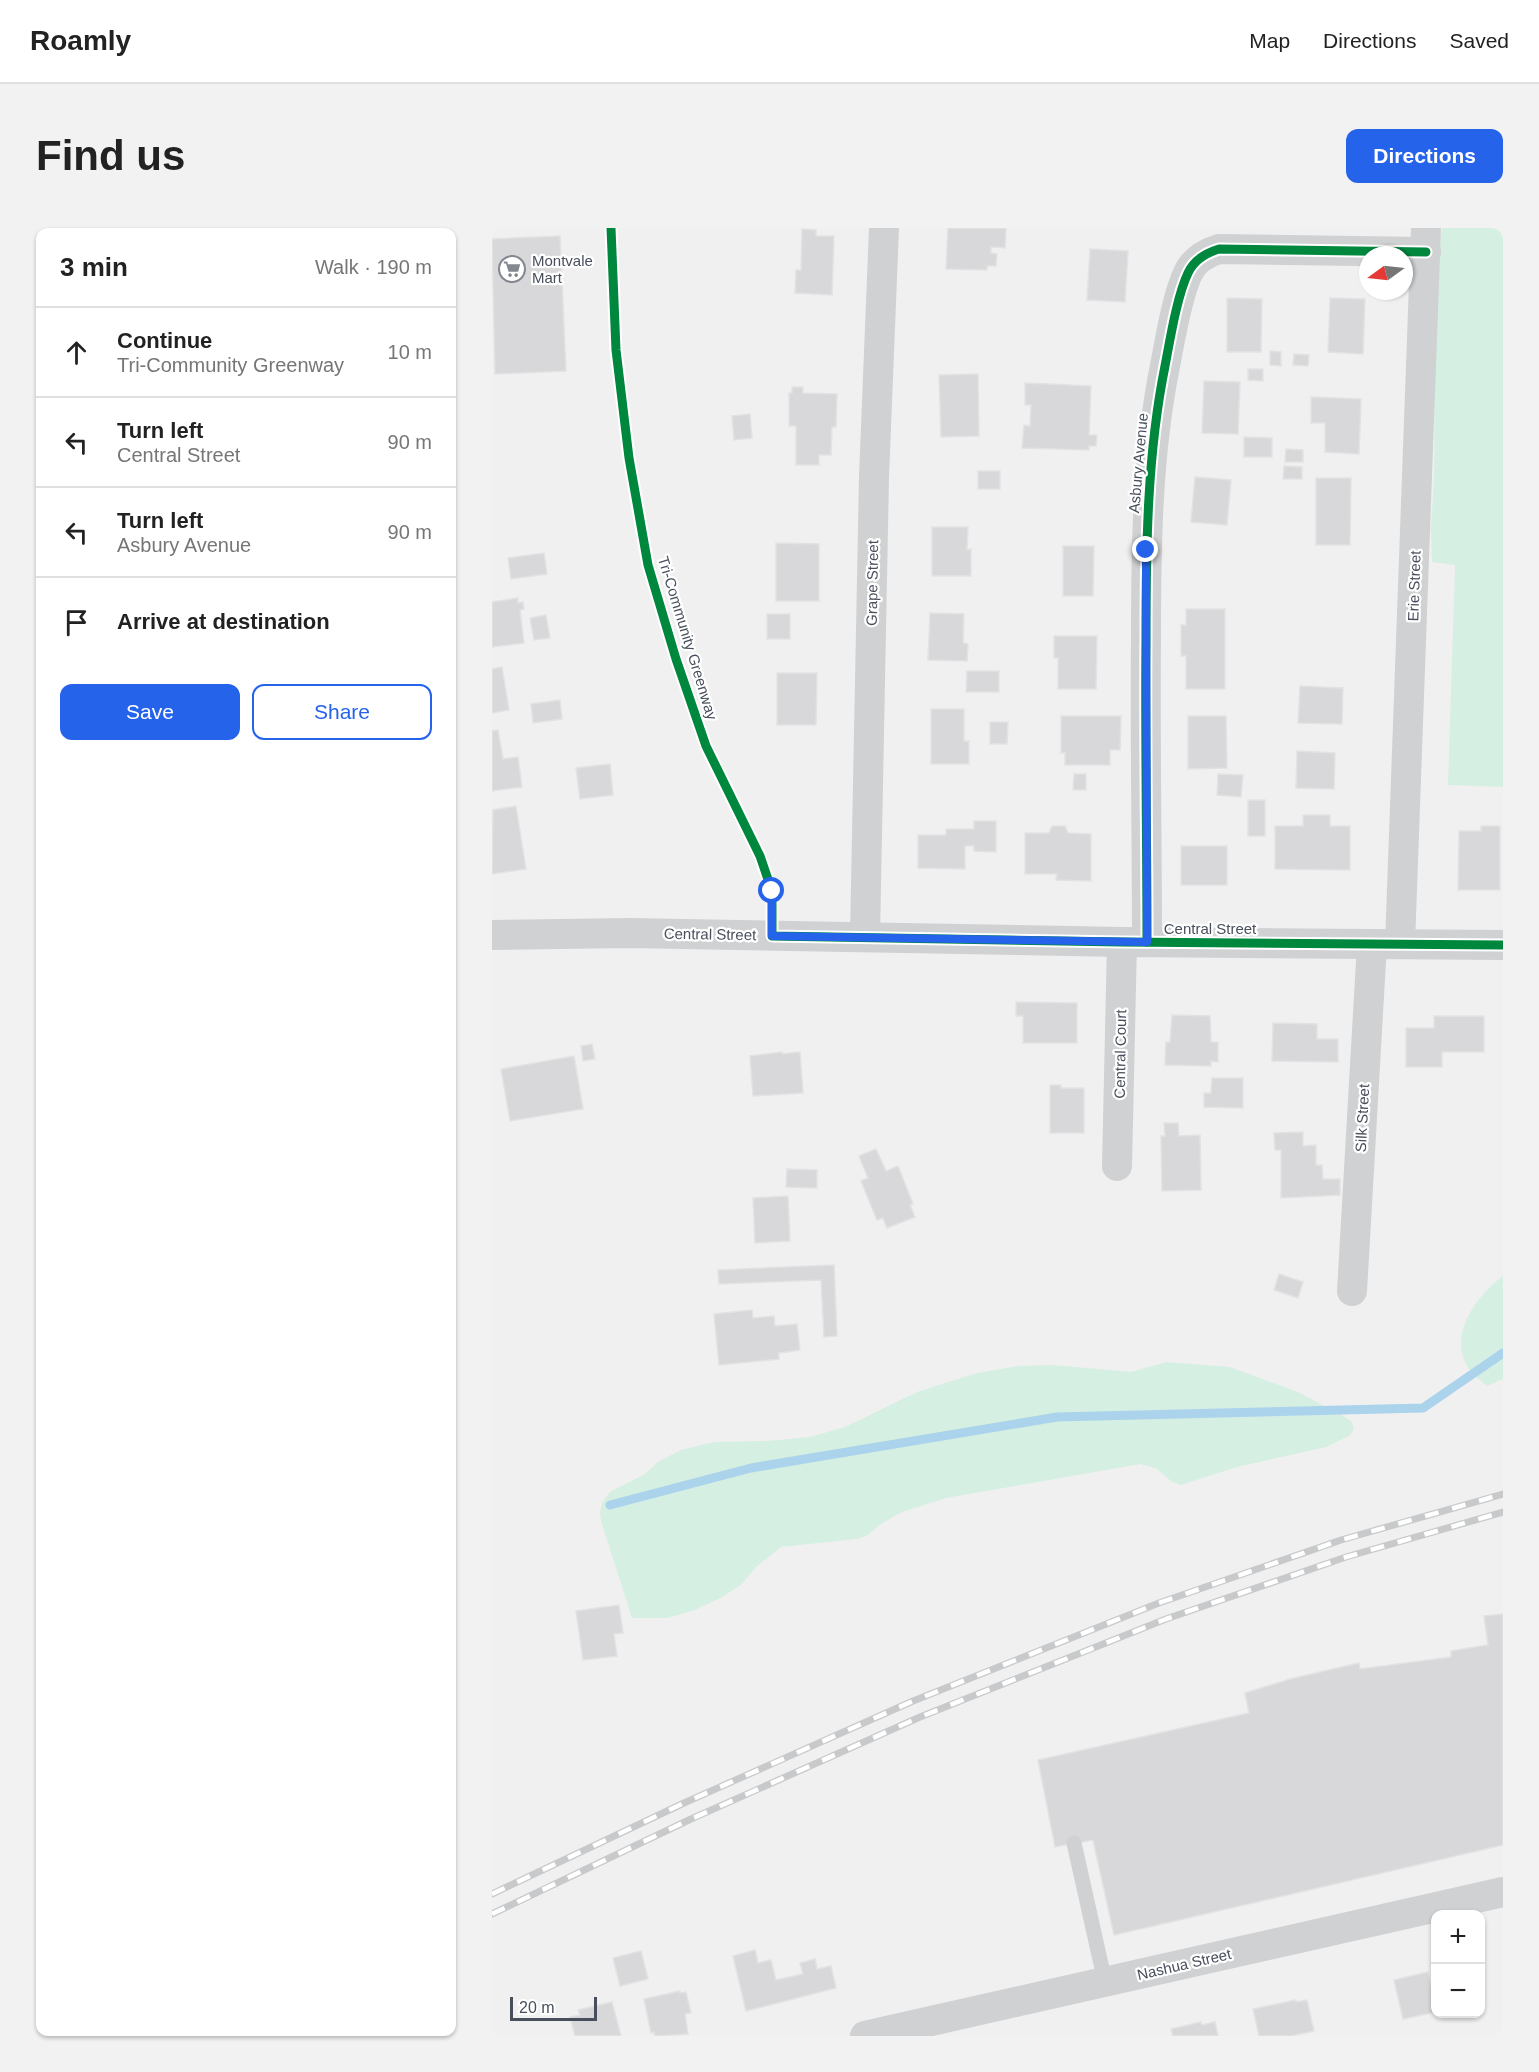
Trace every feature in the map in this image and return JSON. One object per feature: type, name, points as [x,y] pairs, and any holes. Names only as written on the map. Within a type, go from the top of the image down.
[{"type":"street","name":"Grape Street","points":[[865,937],[874,477],[885,228]]},
{"type":"street","name":"Asbury Avenue","points":[[1135,942],[1146,550],[1152,462],[1160,390],[1173,327],[1188,273],[1204,255],[1219,249],[1426,240]]},
{"type":"street","name":"Erie Street","points":[[1386,944],[1426,240]]},
{"type":"street","name":"Central Street","points":[[492,935],[630,933],[1135,942],[1503,945]]},
{"type":"street","name":"Central Court","points":[[1117,1166],[1135,942]]},
{"type":"street","name":"Silk Street","points":[[1352,1291],[1386,944]]},
{"type":"street","name":"Nashua Street","points":[[865,2036],[1503,1892]]},
{"type":"lane","points":[[1074,1843],[1105,1982]]},
{"type":"green space","points":[[1442,228],[1503,228],[1503,787],[1448,785],[1455,565],[1432,562],[1431,529],[1434,478],[1435,292]]},
{"type":"green space","points":[[1503,1276],[1503,1379],[1487,1386],[1472,1372],[1463,1357],[1461,1344],[1467,1318],[1474,1306],[1483,1294]]},
{"type":"green space","points":[[1166,1362],[1230,1367],[1298,1392],[1352,1422],[1354,1430],[1349,1436],[1326,1447],[1237,1467],[1181,1485],[1172,1482],[1157,1469],[1141,1464],[946,1498],[902,1512],[881,1524],[868,1535],[857,1539],[781,1547],[756,1567],[742,1584],[695,1610],[667,1618],[632,1618],[601,1521],[602,1503],[610,1492],[645,1474],[659,1461],[681,1450],[714,1442],[810,1437],[845,1427],[917,1392],[977,1373],[1018,1366],[1053,1365],[1131,1372]]},
{"type":"building","points":[[948,228],[1006,228],[1005,248],[991,247],[991,253],[997,254],[996,266],[987,266],[987,270],[946,269]]},
{"type":"building","points":[[802,229],[816,230],[816,236],[834,236],[832,295],[795,293],[796,270],[801,270]]},
{"type":"building","points":[[560,236],[566,371],[495,374],[492,239]]},
{"type":"building","points":[[1090,249],[1128,251],[1125,302],[1087,300]]},
{"type":"building","points":[[1227,298],[1262,299],[1261,352],[1227,352]]},
{"type":"building","points":[[1330,298],[1365,300],[1363,354],[1328,352]]},
{"type":"building","points":[[1270,351],[1281,352],[1281,366],[1270,365]]},
{"type":"building","points":[[1294,354],[1309,355],[1308,366],[1293,365]]},
{"type":"building","points":[[1248,369],[1263,369],[1263,381],[1248,380]]},
{"type":"building","points":[[978,374],[979,436],[941,437],[939,375]]},
{"type":"building","points":[[1204,381],[1240,382],[1238,434],[1202,433]]},
{"type":"building","points":[[1025,383],[1091,386],[1089,435],[1097,435],[1096,446],[1089,446],[1089,450],[1022,448],[1024,425],[1030,426],[1031,405],[1025,405]]},
{"type":"building","points":[[792,387],[803,387],[803,393],[837,394],[836,427],[832,427],[831,455],[819,455],[819,465],[796,465],[796,426],[789,426],[789,393],[792,393]]},
{"type":"building","points":[[1311,397],[1361,399],[1359,454],[1325,452],[1325,423],[1311,423]]},
{"type":"building","points":[[750,414],[752,438],[734,440],[732,416]]},
{"type":"building","points":[[1244,437],[1272,438],[1272,457],[1244,457]]},
{"type":"building","points":[[1286,449],[1303,450],[1303,462],[1285,462]]},
{"type":"building","points":[[1284,466],[1302,467],[1302,479],[1283,479]]},
{"type":"building","points":[[978,471],[1000,471],[1000,489],[978,489]]},
{"type":"building","points":[[1195,477],[1231,480],[1227,525],[1191,522]]},
{"type":"building","points":[[1316,478],[1351,478],[1350,545],[1316,545]]},
{"type":"building","points":[[932,527],[968,527],[967,550],[971,549],[971,576],[932,576]]},
{"type":"building","points":[[776,543],[819,544],[819,601],[776,601]]},
{"type":"building","points":[[1063,546],[1094,546],[1093,596],[1063,596]]},
{"type":"building","points":[[544,553],[547,574],[511,579],[508,558]]},
{"type":"building","points":[[518,598],[518,603],[523,602],[524,609],[520,610],[524,643],[492,647],[492,602]]},
{"type":"building","points":[[1186,609],[1225,609],[1225,689],[1186,689],[1186,656],[1181,656],[1181,625],[1186,625]]},
{"type":"building","points":[[930,613],[964,614],[963,643],[968,644],[967,661],[928,660]]},
{"type":"building","points":[[767,614],[790,614],[790,639],[767,639]]},
{"type":"building","points":[[546,615],[550,638],[534,640],[530,618]]},
{"type":"building","points":[[1054,636],[1097,636],[1096,689],[1058,689],[1058,658],[1054,658]]},
{"type":"building","points":[[502,667],[509,710],[492,713],[492,669]]},
{"type":"building","points":[[967,671],[999,671],[999,692],[966,692]]},
{"type":"building","points":[[777,673],[817,673],[816,725],[777,725]]},
{"type":"building","points":[[1300,686],[1343,688],[1342,724],[1298,723]]},
{"type":"building","points":[[560,700],[562,719],[533,723],[531,704]]},
{"type":"building","points":[[931,709],[964,709],[964,741],[969,741],[969,764],[931,764]]},
{"type":"building","points":[[1061,716],[1121,716],[1120,750],[1110,750],[1110,765],[1065,765],[1065,753],[1061,753]]},
{"type":"building","points":[[1188,716],[1226,716],[1227,768],[1188,769]]},
{"type":"building","points":[[990,722],[1008,722],[1007,744],[990,744]]},
{"type":"building","points":[[498,730],[503,759],[518,757],[522,787],[492,791],[492,731]]},
{"type":"building","points":[[1297,751],[1335,753],[1334,789],[1296,788]]},
{"type":"building","points":[[610,764],[613,795],[580,799],[576,768]]},
{"type":"building","points":[[1074,774],[1086,774],[1086,790],[1073,790]]},
{"type":"building","points":[[1218,774],[1243,775],[1241,797],[1217,795]]},
{"type":"building","points":[[1248,800],[1265,800],[1265,836],[1248,836]]},
{"type":"building","points":[[516,806],[526,869],[492,874],[493,810]]},
{"type":"building","points":[[1303,815],[1330,815],[1330,826],[1350,826],[1350,870],[1275,869],[1275,826],[1303,826]]},
{"type":"building","points":[[974,821],[996,821],[996,852],[974,851],[974,846],[965,846],[965,869],[918,868],[918,835],[946,835],[946,829],[974,829]]},
{"type":"building","points":[[1052,826],[1065,826],[1068,833],[1091,834],[1091,881],[1056,880],[1057,874],[1025,874],[1025,833],[1049,833]]},
{"type":"building","points":[[1481,826],[1500,826],[1500,890],[1458,890],[1459,831],[1481,831]]},
{"type":"building","points":[[1181,846],[1227,846],[1227,885],[1181,885]]},
{"type":"building","points":[[1016,1002],[1077,1003],[1077,1043],[1023,1043],[1023,1016],[1016,1016]]},
{"type":"building","points":[[1172,1015],[1210,1016],[1211,1042],[1218,1042],[1218,1062],[1211,1061],[1211,1066],[1165,1065],[1166,1042],[1170,1042]]},
{"type":"building","points":[[1434,1016],[1484,1016],[1484,1052],[1442,1052],[1442,1067],[1406,1067],[1406,1028],[1434,1028]]},
{"type":"building","points":[[1273,1023],[1317,1024],[1317,1039],[1338,1039],[1338,1062],[1272,1061]]},
{"type":"building","points":[[592,1044],[595,1059],[583,1061],[581,1046]]},
{"type":"building","points":[[782,1052],[782,1054],[800,1052],[803,1093],[753,1096],[750,1056]]},
{"type":"building","points":[[574,1056],[583,1109],[510,1121],[501,1069]]},
{"type":"building","points":[[1212,1078],[1243,1078],[1243,1108],[1204,1107],[1204,1093],[1211,1093]]},
{"type":"building","points":[[1050,1085],[1061,1085],[1061,1088],[1084,1088],[1084,1133],[1050,1133]]},
{"type":"building","points":[[1164,1123],[1178,1123],[1179,1136],[1200,1135],[1201,1190],[1162,1191],[1161,1136],[1165,1136]]},
{"type":"building","points":[[1303,1132],[1303,1146],[1316,1145],[1316,1165],[1322,1165],[1323,1179],[1340,1179],[1340,1195],[1281,1198],[1281,1150],[1275,1150],[1274,1133]]},
{"type":"building","points":[[876,1149],[886,1171],[898,1166],[913,1204],[910,1205],[915,1217],[887,1228],[883,1218],[877,1220],[861,1181],[868,1178],[859,1156]]},
{"type":"building","points":[[787,1169],[817,1170],[817,1188],[786,1187]]},
{"type":"building","points":[[788,1196],[790,1241],[755,1243],[753,1198]]},
{"type":"building","points":[[834,1265],[837,1336],[824,1337],[821,1280],[719,1284],[718,1270]]},
{"type":"building","points":[[1279,1274],[1303,1282],[1298,1298],[1274,1290]]},
{"type":"building","points":[[752,1310],[753,1318],[774,1316],[775,1326],[797,1324],[800,1350],[779,1353],[779,1359],[719,1365],[714,1314]]},
{"type":"building","points":[[619,1605],[623,1633],[614,1634],[617,1656],[583,1660],[576,1611]]},
{"type":"building","points":[[1503,1614],[1503,1845],[1114,1935],[1093,1840],[1055,1847],[1038,1760],[1249,1713],[1245,1693],[1290,1679],[1359,1663],[1360,1669],[1451,1657],[1451,1651],[1488,1645],[1484,1616]]},
{"type":"building","points":[[755,1950],[758,1963],[771,1960],[776,1980],[803,1974],[800,1963],[815,1959],[817,1969],[831,1966],[836,1988],[746,2011],[733,1956]]},
{"type":"building","points":[[641,1951],[648,1979],[620,1986],[613,1958]]},
{"type":"building","points":[[1428,1972],[1431,1987],[1431,2013],[1403,2019],[1394,1980]]},
{"type":"building","points":[[680,1991],[680,1993],[686,1992],[691,2013],[685,2014],[688,2034],[655,2036],[654,2032],[651,2033],[644,1999]]},
{"type":"building","points":[[1296,2000],[1296,2002],[1307,2000],[1314,2031],[1291,2036],[1259,2036],[1253,2009]]},
{"type":"building","points":[[612,2002],[621,2036],[575,2036],[570,2017],[580,2015],[578,2010]]},
{"type":"building","points":[[1201,2022],[1202,2025],[1215,2022],[1218,2036],[1173,2036],[1171,2029]]},
{"type":"waterway","points":[[610,1505],[751,1468],[1057,1417],[1423,1408],[1503,1353]]},
{"type":"railway","points":[[492,1894],[684,1803],[913,1701],[1159,1603],[1341,1540],[1503,1494]]},
{"type":"railway","points":[[492,1914],[691,1819],[920,1717],[1166,1619],[1346,1557],[1503,1512]]},
{"type":"cycle path","name":"Tri-Community Greenway","points":[[611,228],[616,350],[629,458],[648,565],[676,659],[706,746],[760,856],[772,891],[772,936],[1503,945]]},
{"type":"cycle path","points":[[1147,942],[1146,570],[1149,501],[1159,400],[1174,318],[1184,283],[1197,261],[1219,249],[1426,252]]},
{"type":"place","name":"Montvale Mart","points":[[512,269]]},
{"type":"route","points":[[772,891],[772,936],[1147,942],[1146,550]]}]
